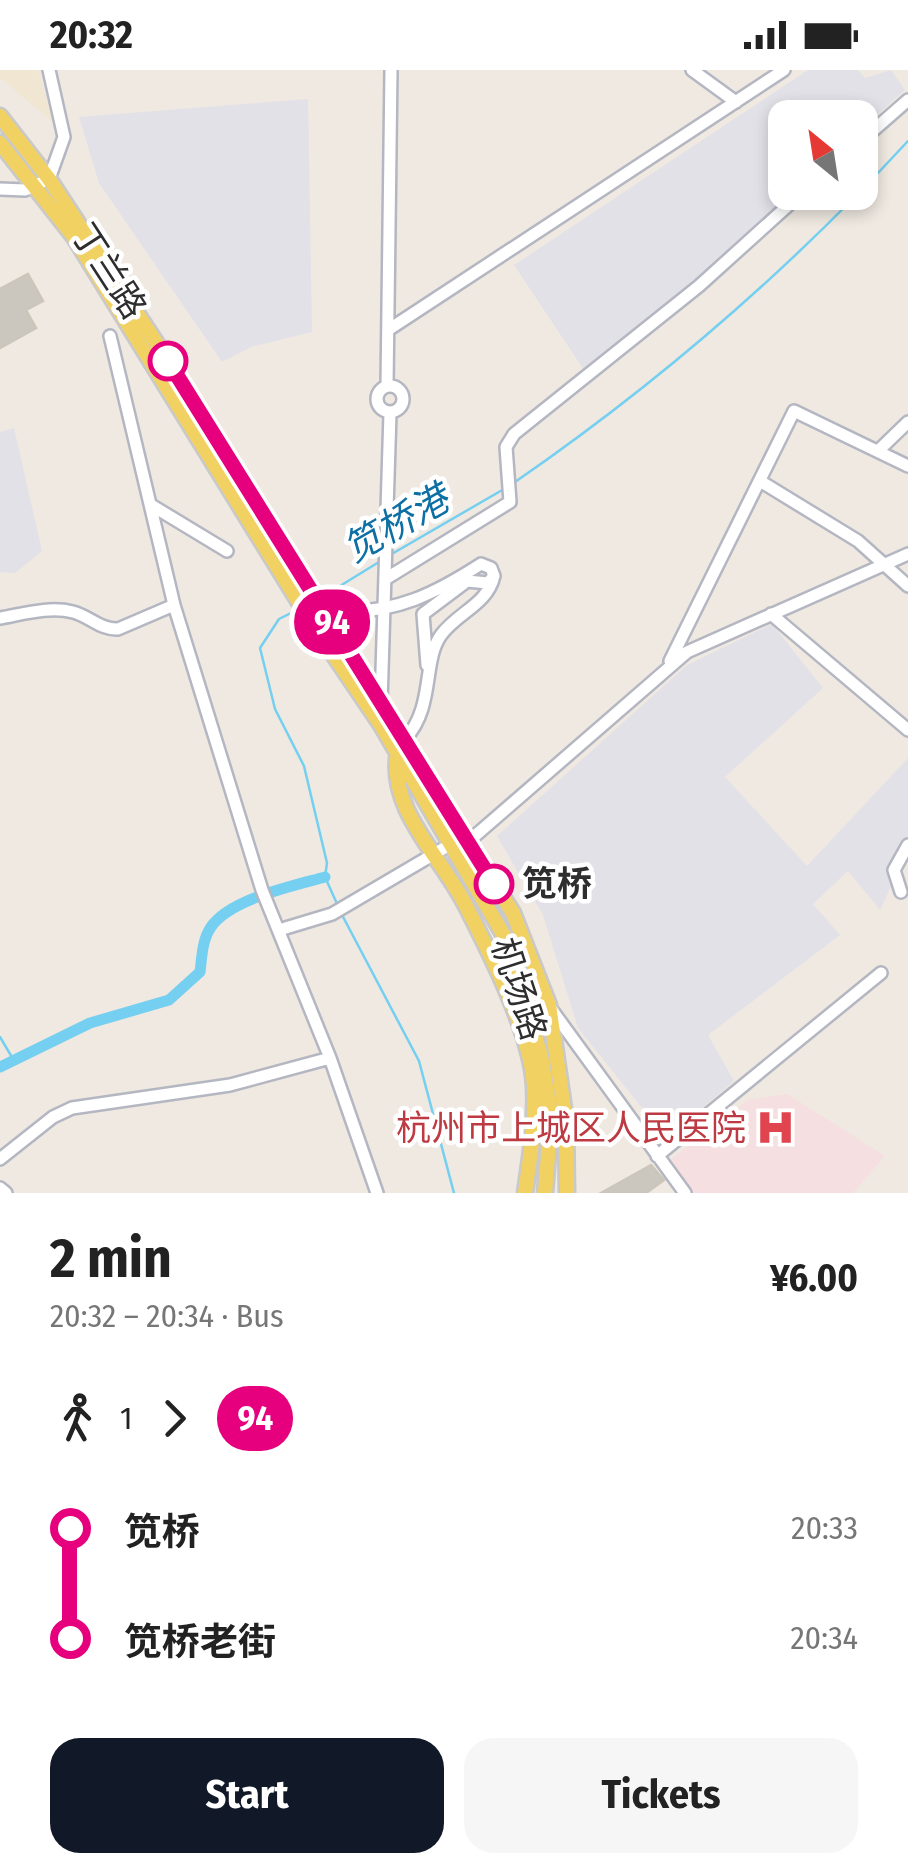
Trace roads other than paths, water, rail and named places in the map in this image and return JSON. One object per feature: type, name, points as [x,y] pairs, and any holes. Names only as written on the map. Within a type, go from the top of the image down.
[{"type":"main road","name":"丁兰路","points":[[0,116],[327,614]]},
{"type":"main road","name":"丁兰路","points":[[0,143],[42,182],[292,592],[378,708]]},
{"type":"main road","points":[[327,614],[401,746],[469,841],[513,913],[549,1005],[566,1122],[566,1193]]},
{"type":"main road","name":"机场路","points":[[401,746],[506,939],[528,1002],[550,1117],[545,1193]]},
{"type":"main road","name":"机场路","points":[[401,746],[394,772],[413,823],[467,906],[517,1024],[534,1084],[524,1193]]},
{"type":"street","points":[[0,189],[25,190],[42,182],[64,137],[49,70]]},
{"type":"street","points":[[387,386],[391,70]]},
{"type":"street","points":[[692,70],[736,102]]},
{"type":"street","points":[[388,330],[784,70]]},
{"type":"street","points":[[878,126],[908,100]]},
{"type":"street","points":[[387,574],[495,514],[510,500],[506,447],[514,434],[699,286],[783,210]]},
{"type":"street","points":[[110,336],[174,605],[264,895],[330,1058],[377,1193]]},
{"type":"street","points":[[387,386],[400,389],[404,397],[399,410],[390,412],[377,403],[377,394],[387,386]]},
{"type":"street","points":[[665,669],[794,411],[880,449],[908,466]]},
{"type":"street","points":[[378,708],[387,609],[390,412]]},
{"type":"street","points":[[880,449],[908,422]]},
{"type":"street","points":[[760,481],[807,507],[888,563],[908,586]]},
{"type":"street","points":[[151,505],[227,551]]},
{"type":"street","points":[[469,841],[687,652],[908,554]]},
{"type":"street","points":[[327,614],[387,609],[440,591],[481,564],[491,568],[494,576],[490,592],[441,635],[432,654],[430,689],[414,729],[401,746]]},
{"type":"street","points":[[430,689],[423,614],[466,581],[488,583],[494,576]]},
{"type":"street","points":[[0,618],[52,610],[74,612],[118,630],[174,605]]},
{"type":"street","points":[[772,614],[908,730]]},
{"type":"street","points":[[279,930],[341,910],[451,844]]},
{"type":"street","points":[[901,892],[894,870],[908,845]]},
{"type":"street","points":[[657,1156],[881,973]]},
{"type":"street","points":[[549,1005],[685,1193]]},
{"type":"street","points":[[0,1159],[53,1116],[72,1108],[230,1085],[330,1058]]},
{"type":"street","points":[[0,1188],[6,1193]]},
{"type":"waterway","name":"笕桥港","points":[[515,482],[620,405],[721,322],[817,234],[908,141]]},
{"type":"waterway","name":"笕桥港","points":[[390,555],[504,489]]},
{"type":"waterway","name":"笕桥港","points":[[322,597],[379,562]]},
{"type":"waterway","name":"笕桥港","points":[[297,610],[279,619],[260,648],[275,709],[304,766],[327,863],[325,877],[338,906]]},
{"type":"waterway","points":[[0,1067],[90,1023],[169,1000],[200,972],[206,937],[220,917],[247,901],[325,877]]},
{"type":"waterway","name":"笕桥港","points":[[341,913],[419,1061],[454,1193]]},
{"type":"waterway","points":[[0,1037],[13,1059]]},
{"type":"place","name":"笕桥","points":[[494,884]]},
{"type":"place","name":"杭州市上城区人民医院","points":[[776,1128]]}]
